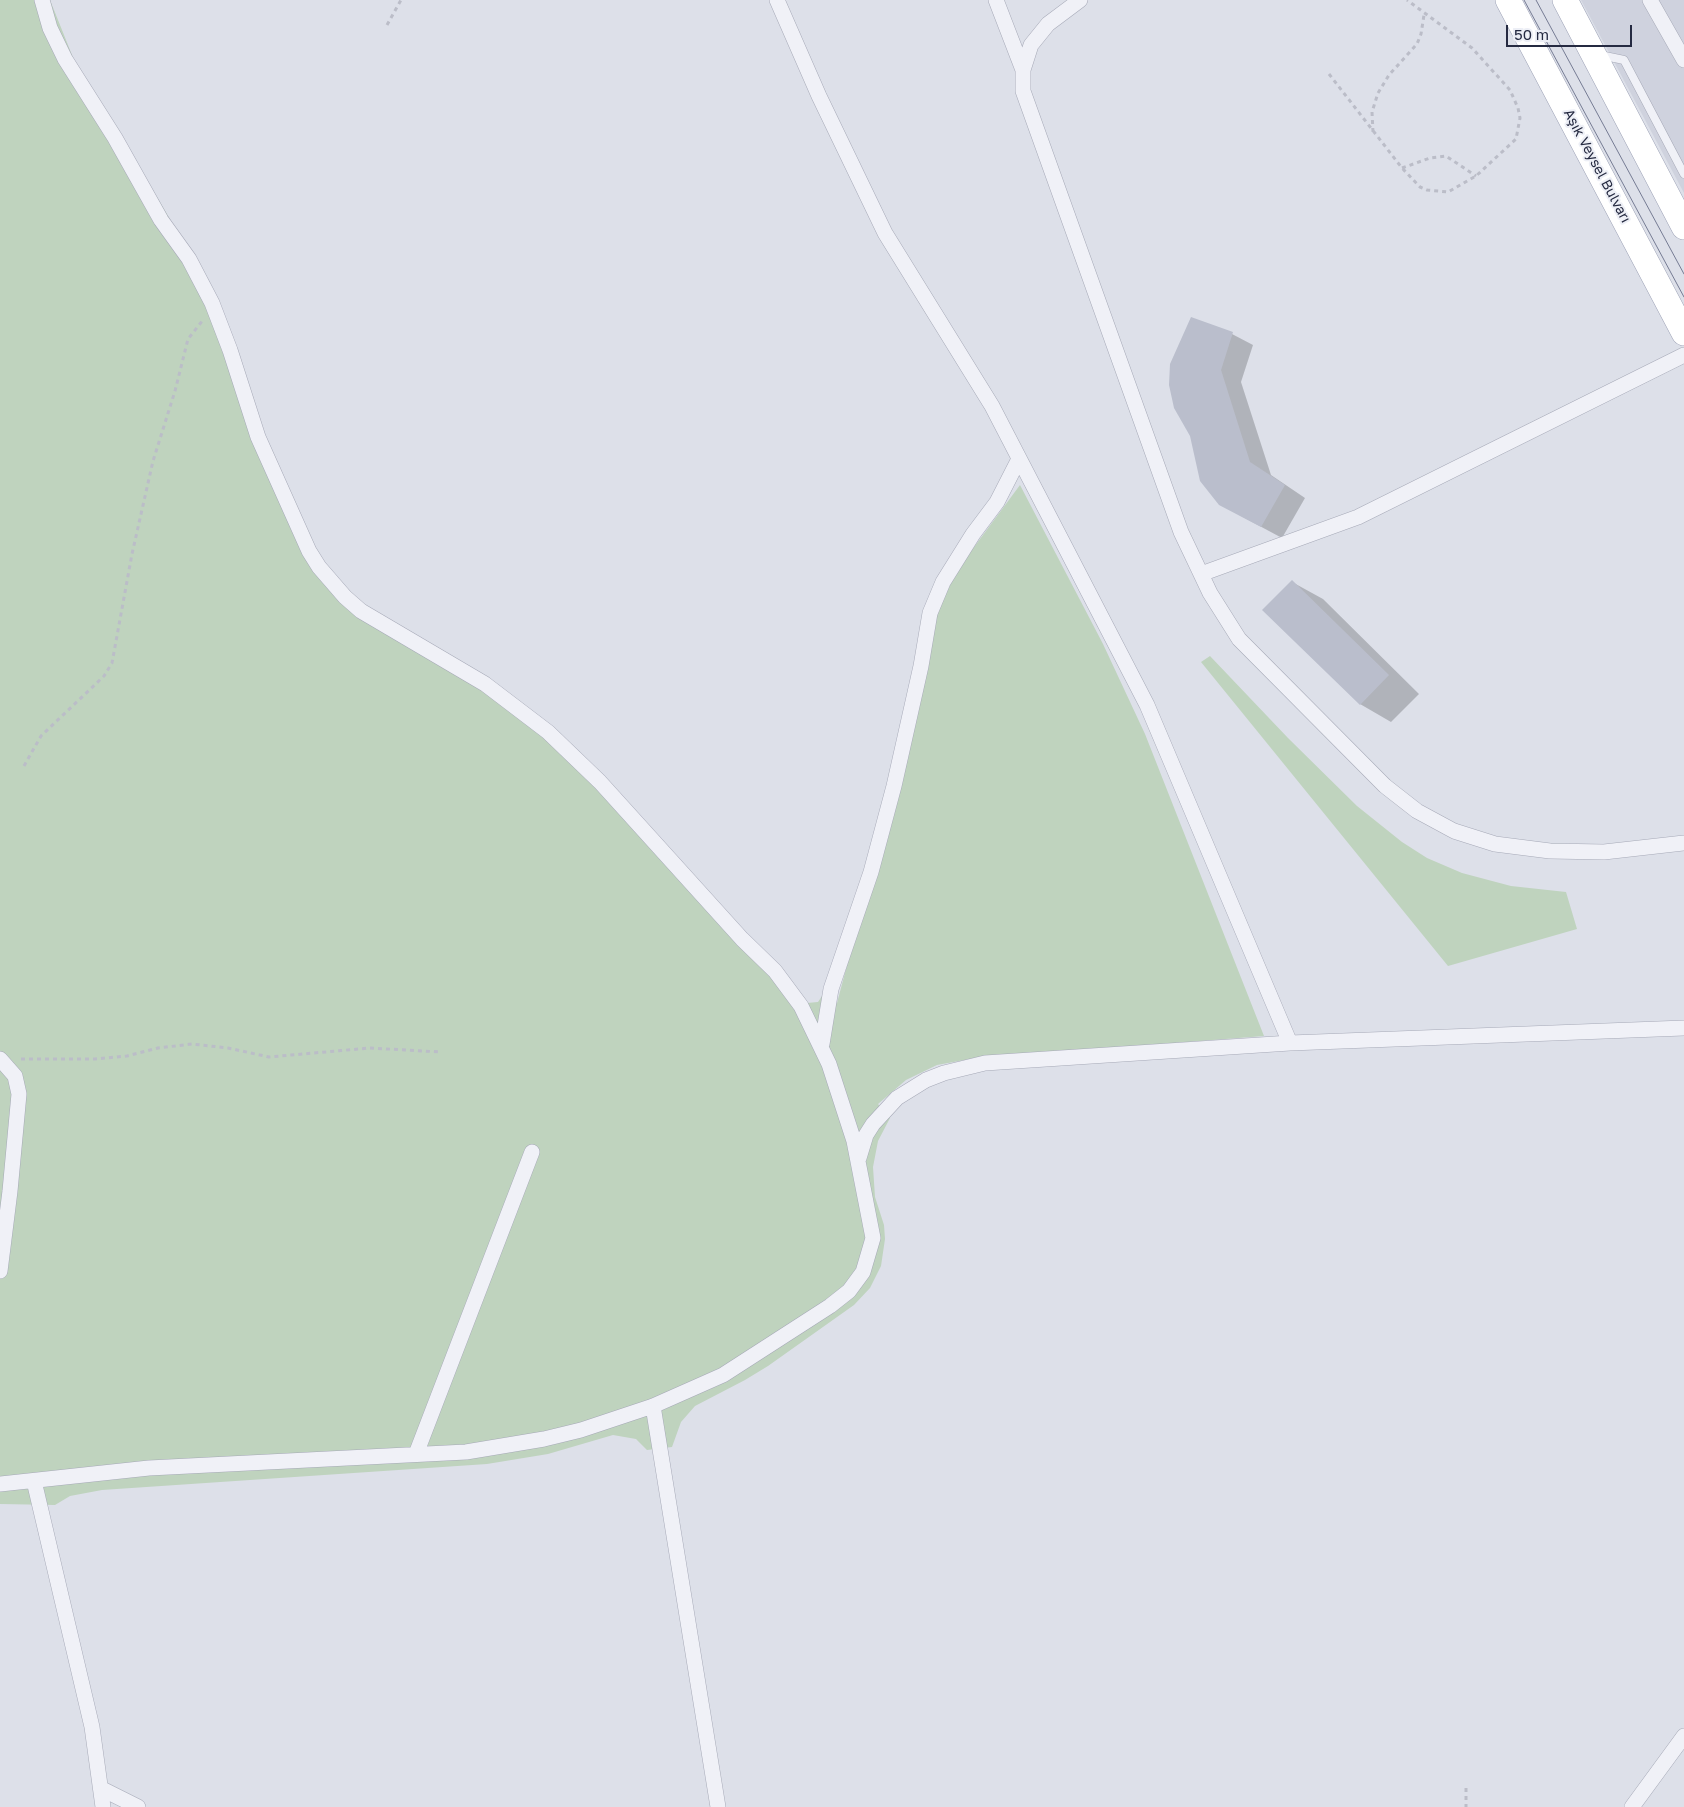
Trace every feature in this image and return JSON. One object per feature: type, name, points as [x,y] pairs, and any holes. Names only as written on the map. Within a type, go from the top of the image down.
[{"type":"main road","name":"Aşık Veysel Bulvarı","points":[[1508,0],[1684,333]]},
{"type":"main road","points":[[1565,0],[1684,227]]},
{"type":"street","points":[[0,1484],[149,1468],[466,1452],[544,1440],[618,1419],[654,1406],[723,1375],[830,1306],[849,1291],[868,1261],[873,1238],[858,1162],[842,1102],[822,1044],[802,1006],[775,971],[742,939],[629,813],[574,756],[517,707],[485,684],[433,652],[375,621],[345,597],[330,582],[309,551],[271,467],[247,406],[230,350],[214,308],[189,259],[161,220],[115,138],[65,59],[50,28],[42,0]]},
{"type":"street","points":[[777,0],[818,96],[881,225],[910,275],[974,373],[1147,705],[1290,1043]]},
{"type":"street","points":[[996,0],[1023,70],[1026,101],[1181,532],[1201,574],[1240,639],[1385,786],[1417,811],[1435,822],[1488,842],[1550,851],[1604,852],[1683,844]]},
{"type":"street","points":[[1023,70],[1026,58],[1039,35],[1059,14],[1080,0]]},
{"type":"street","points":[[1650,0],[1684,60]]},
{"type":"street","points":[[1201,574],[1358,517],[1684,355]]},
{"type":"street","points":[[822,1044],[831,989],[871,872],[894,786],[915,693],[930,613],[943,582],[973,534],[997,502],[1019,459]]},
{"type":"street","points":[[858,1162],[866,1135],[888,1106],[926,1080],[961,1068],[1008,1061],[1290,1043],[1684,1028]]},
{"type":"street","points":[[0,1059],[15,1076],[18,1094],[10,1191],[0,1271]]},
{"type":"street","points":[[416,1454],[532,1152]]},
{"type":"street","points":[[654,1406],[718,1807]]},
{"type":"street","points":[[34,1481],[92,1727],[103,1807]]},
{"type":"street","points":[[1632,1807],[1684,1736]]},
{"type":"street","points":[[102,1790],[138,1807]]},
{"type":"lane","points":[[1593,54],[1624,60],[1684,174]]},
{"type":"path","points":[[387,25],[401,0]]},
{"type":"path","points":[[1329,74],[1402,168],[1420,187],[1435,193],[1448,192],[1476,176],[1516,139],[1520,118],[1510,90],[1489,65],[1455,35],[1424,15],[1406,0]]},
{"type":"path","points":[[1373,132],[1372,112],[1378,92],[1386,79],[1417,44],[1424,15]]},
{"type":"path","points":[[1402,168],[1430,158],[1446,156],[1476,176]]},
{"type":"path","points":[[24,766],[41,736],[104,676],[112,663],[147,487],[188,339],[214,308]]},
{"type":"path","points":[[19,1058],[95,1059],[127,1056],[158,1048],[192,1044],[228,1048],[269,1057],[370,1048],[441,1052]]},
{"type":"path","points":[[1466,1788],[1466,1807]]},
{"type":"shaded area","points":[[1581,0],[1684,0],[1684,193]]},
{"type":"green space","points":[[0,0],[50,0],[78,70],[120,134],[208,284],[277,468],[307,533],[342,591],[507,695],[807,1003],[818,1002],[822,996],[837,1003],[923,679],[925,659],[941,602],[960,566],[1020,485],[1103,644],[1145,734],[1264,1036],[970,1059],[937,1065],[906,1080],[878,1104],[890,1118],[878,1141],[873,1167],[875,1197],[884,1225],[885,1239],[881,1266],[870,1288],[854,1305],[768,1366],[695,1406],[681,1422],[672,1447],[647,1450],[636,1439],[613,1435],[548,1454],[487,1464],[102,1490],[70,1496],[55,1505],[0,1504]]},
{"type":"green space","points":[[1210,656],[1288,738],[1357,806],[1402,842],[1427,858],[1462,873],[1511,886],[1566,892],[1577,929],[1448,966],[1201,662]]},
{"type":"building","points":[[1191,317],[1233,332],[1221,370],[1250,462],[1285,485],[1261,527],[1219,505],[1200,481],[1190,436],[1174,408],[1169,385],[1170,364]]},
{"type":"building","points":[[1292,580],[1389,675],[1360,705],[1262,610]]},
{"type":"tram line","points":[[1524,0],[1684,297]]},
{"type":"tram line","points":[[1536,0],[1684,274]]}]
